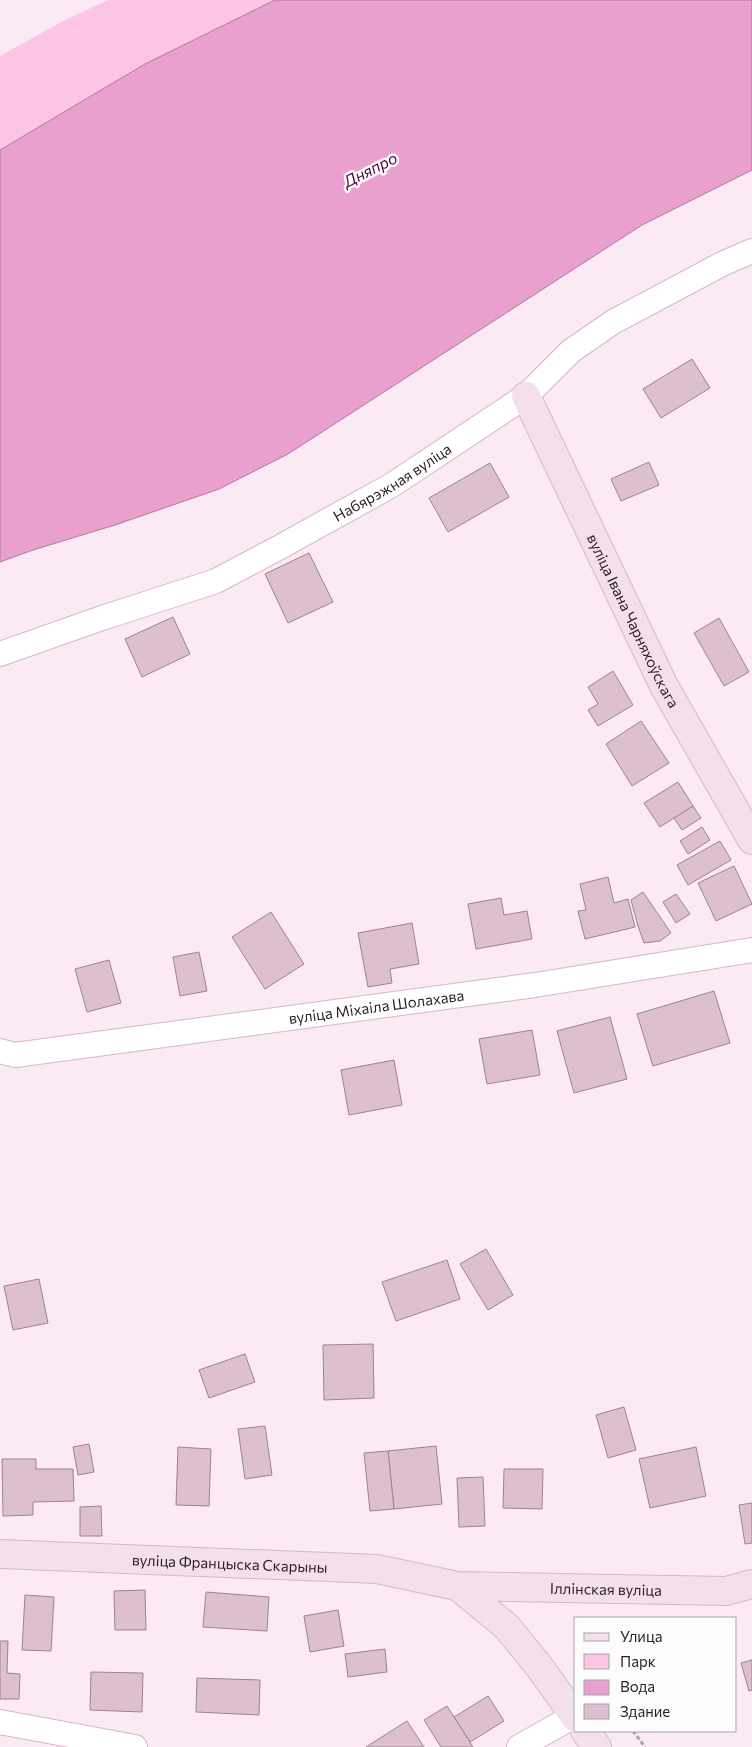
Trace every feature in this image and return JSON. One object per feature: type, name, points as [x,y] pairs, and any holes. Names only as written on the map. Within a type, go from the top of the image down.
[{"type":"street","name":"Набярэжная вуліца","points":[[0,654],[216,580],[392,486],[526,396],[571,351],[613,322],[724,262],[752,251]]},
{"type":"street","name":"вуліца Івана Чарняхоўскага","points":[[526,396],[664,686],[752,840]]},
{"type":"street","name":"вуліца Міхаіла Шолахава","points":[[0,1051],[15,1055],[54,1050],[535,985],[752,950]]},
{"type":"street","name":"вуліца Францыска Скарыны","points":[[0,1554],[377,1569],[457,1586]]},
{"type":"street","name":"Іллінская вуліца","points":[[457,1586],[726,1591],[752,1584]]},
{"type":"street","points":[[457,1586],[506,1626],[538,1665],[574,1715]]},
{"type":"street","points":[[0,1722],[135,1747]]},
{"type":"street","points":[[519,1747],[574,1723]]},
{"type":"street","points":[[586,1732],[597,1747]]},
{"type":"path","points":[[634,1732],[645,1747]]},
{"type":"green space","points":[[108,0],[275,0],[145,64],[0,150],[0,56],[63,21]]},
{"type":"water","name":"Дняпро","points":[[275,0],[752,0],[752,170],[642,225],[288,454],[219,489],[0,562],[0,150],[145,64]]},
{"type":"building","points":[[692,359],[710,388],[661,418],[643,389]]},
{"type":"building","points":[[649,462],[659,485],[621,501],[611,479]]},
{"type":"building","points":[[490,463],[509,497],[448,532],[429,498]]},
{"type":"building","points":[[309,553],[333,602],[288,623],[265,574]]},
{"type":"building","points":[[173,617],[190,654],[142,677],[125,639]]},
{"type":"building","points":[[719,618],[749,672],[724,686],[694,633]]},
{"type":"building","points":[[613,671],[633,705],[598,726],[588,710],[598,704],[588,687]]},
{"type":"building","points":[[641,721],[669,763],[632,786],[606,744]]},
{"type":"building","points":[[678,782],[693,806],[660,827],[644,803]]},
{"type":"building","points":[[693,806],[701,818],[682,830],[674,818]]},
{"type":"building","points":[[702,827],[710,840],[688,854],[680,841]]},
{"type":"building","points":[[720,841],[731,860],[688,885],[677,865]]},
{"type":"building","points":[[734,866],[752,904],[716,921],[698,883]]},
{"type":"building","points":[[608,877],[614,903],[628,899],[635,927],[585,939],[578,911],[586,910],[580,884]]},
{"type":"building","points":[[643,892],[671,933],[660,941],[644,943],[638,926],[631,900]]},
{"type":"building","points":[[676,894],[690,914],[676,923],[663,902]]},
{"type":"building","points":[[501,898],[504,915],[527,911],[532,939],[476,949],[468,904]]},
{"type":"building","points":[[271,912],[304,964],[265,989],[232,937]]},
{"type":"building","points":[[412,923],[419,964],[390,969],[392,983],[368,987],[358,933]]},
{"type":"building","points":[[199,952],[207,991],[180,996],[173,957]]},
{"type":"building","points":[[109,960],[121,1003],[87,1012],[75,969]]},
{"type":"building","points":[[714,991],[730,1043],[653,1066],[637,1014]]},
{"type":"building","points":[[610,1017],[627,1079],[574,1093],[557,1031]]},
{"type":"building","points":[[532,1030],[540,1075],[487,1084],[479,1039]]},
{"type":"building","points":[[394,1060],[402,1105],[349,1115],[341,1070]]},
{"type":"building","points":[[486,1249],[513,1295],[488,1310],[460,1264]]},
{"type":"building","points":[[447,1260],[460,1299],[396,1321],[382,1282]]},
{"type":"building","points":[[39,1279],[48,1323],[13,1330],[4,1286]]},
{"type":"building","points":[[373,1344],[374,1398],[324,1400],[323,1345]]},
{"type":"building","points":[[245,1354],[255,1382],[209,1398],[199,1370]]},
{"type":"building","points":[[624,1407],[636,1450],[608,1458],[596,1415]]},
{"type":"building","points":[[265,1426],[272,1475],[245,1479],[238,1429]]},
{"type":"building","points":[[89,1444],[94,1472],[78,1475],[73,1447]]},
{"type":"building","points":[[436,1446],[442,1504],[394,1509],[388,1451]]},
{"type":"building","points":[[178,1447],[211,1449],[209,1506],[176,1505]]},
{"type":"building","points":[[696,1447],[706,1496],[650,1508],[639,1459]]},
{"type":"building","points":[[388,1451],[394,1509],[370,1511],[364,1453]]},
{"type":"building","points":[[2,1459],[36,1459],[36,1469],[73,1469],[74,1501],[33,1502],[33,1515],[3,1516]]},
{"type":"building","points":[[504,1469],[543,1469],[542,1509],[503,1508]]},
{"type":"building","points":[[483,1477],[485,1526],[459,1527],[457,1478]]},
{"type":"building","points":[[752,1503],[752,1543],[745,1544],[739,1505]]},
{"type":"building","points":[[101,1506],[102,1536],[80,1536],[80,1507]]},
{"type":"building","points":[[145,1590],[146,1630],[115,1630],[114,1591]]},
{"type":"building","points":[[206,1592],[269,1597],[267,1631],[203,1627]]},
{"type":"building","points":[[25,1595],[54,1597],[51,1651],[22,1650]]},
{"type":"building","points":[[338,1610],[344,1646],[310,1652],[304,1616]]},
{"type":"building","points":[[0,1641],[8,1641],[7,1673],[20,1674],[19,1699],[0,1699]]},
{"type":"building","points":[[385,1649],[387,1672],[348,1677],[345,1654]]},
{"type":"building","points":[[752,1660],[752,1690],[749,1691],[741,1663]]},
{"type":"building","points":[[91,1672],[143,1673],[142,1712],[90,1710]]},
{"type":"building","points":[[197,1678],[260,1680],[259,1715],[196,1712]]},
{"type":"building","points":[[488,1696],[504,1721],[470,1742],[454,1717]]},
{"type":"building","points":[[447,1706],[473,1747],[441,1747],[424,1720]]},
{"type":"building","points":[[407,1721],[424,1747],[366,1747]]}]
